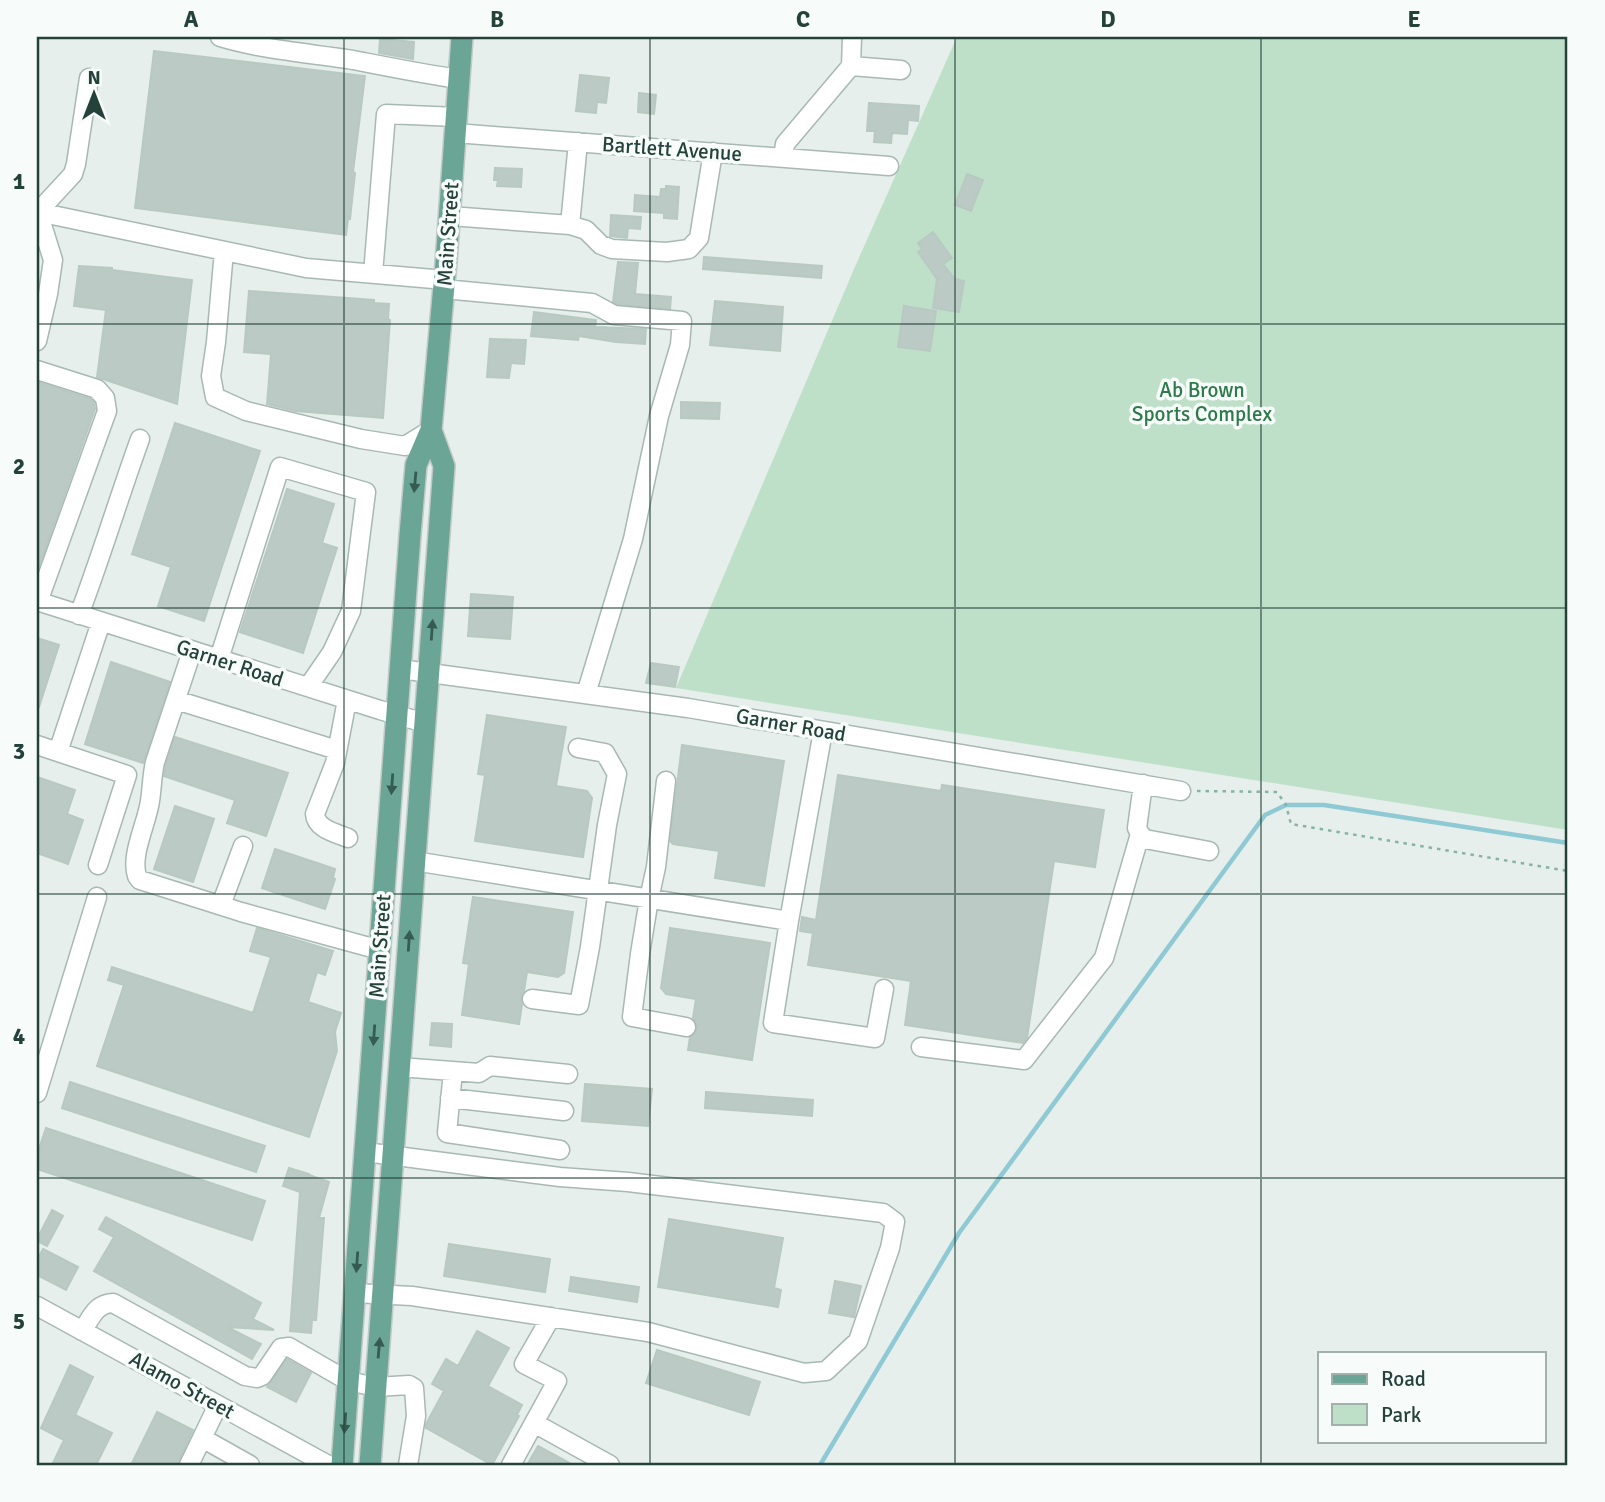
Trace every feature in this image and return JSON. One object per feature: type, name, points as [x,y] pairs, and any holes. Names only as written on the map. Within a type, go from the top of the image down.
[{"type":"main road","name":"Main Street","points":[[342,1465],[416,464],[430,430],[450,216],[462,37]]},
{"type":"main road","name":"Main Street","points":[[369,1465],[444,466],[430,430]]},
{"type":"street","points":[[220,37],[243,44],[459,79]]},
{"type":"street","points":[[783,157],[785,144],[851,66],[852,37]]},
{"type":"street","points":[[851,66],[901,70]]},
{"type":"street","points":[[37,212],[73,174],[89,78]]},
{"type":"street","name":"Bartlett Avenue","points":[[373,274],[386,114],[578,142],[890,166]]},
{"type":"street","points":[[570,225],[578,142]]},
{"type":"street","points":[[450,216],[570,225],[586,230],[601,245],[612,249],[689,249],[699,238],[712,152]]},
{"type":"street","points":[[37,212],[306,268],[373,274],[592,303],[614,314],[682,321],[680,345],[659,416],[633,539],[586,694]]},
{"type":"street","points":[[37,212],[53,260],[37,341]]},
{"type":"street","points":[[224,251],[211,376],[215,397],[246,411],[361,439],[405,446],[430,430]]},
{"type":"street","points":[[37,370],[97,389],[105,398],[107,411],[38,601]]},
{"type":"street","points":[[79,615],[140,439]]},
{"type":"street","points":[[219,659],[280,467],[366,492],[351,611],[332,652],[308,687]]},
{"type":"street","name":"Garner Road","points":[[38,601],[425,723]]},
{"type":"street","points":[[58,752],[101,622]]},
{"type":"street","points":[[192,651],[152,773],[150,802],[135,863],[136,876],[141,880],[221,905],[380,950]]},
{"type":"street","name":"Garner Road","points":[[400,669],[688,708],[1181,791]]},
{"type":"street","points":[[176,700],[337,750]]},
{"type":"street","points":[[347,700],[335,763],[314,819],[317,825],[348,838]]},
{"type":"street","points":[[823,731],[773,1023],[875,1038],[884,989]]},
{"type":"street","points":[[37,745],[127,775],[98,865]]},
{"type":"street","points":[[532,999],[579,1005],[590,947],[617,774],[605,753],[578,748]]},
{"type":"street","points":[[666,780],[656,867],[632,1017],[686,1027]]},
{"type":"street","points":[[1143,785],[1137,828],[1140,834],[1145,839],[1209,851]]},
{"type":"street","points":[[921,1047],[1024,1060],[1104,958],[1140,834]]},
{"type":"street","points":[[221,905],[243,846]]},
{"type":"street","points":[[414,861],[789,921]]},
{"type":"street","points":[[37,1093],[97,897]]},
{"type":"street","points":[[400,1067],[479,1073],[490,1066],[568,1074]]},
{"type":"street","points":[[453,1071],[447,1133],[560,1150]]},
{"type":"street","points":[[450,1098],[564,1111]]},
{"type":"street","points":[[355,1293],[412,1296],[648,1332],[804,1373],[826,1371],[858,1341],[890,1248],[895,1222],[883,1213],[365,1152]]},
{"type":"street","points":[[82,1331],[98,1307],[113,1303],[245,1376],[262,1376],[281,1348],[289,1347],[348,1381],[376,1387],[409,1385],[414,1388],[416,1416],[408,1465]]},
{"type":"street","name":"Alamo Street","points":[[37,1306],[328,1465]]},
{"type":"street","points":[[511,1465],[557,1381],[524,1364],[551,1317]]},
{"type":"street","points":[[189,1465],[218,1405]]},
{"type":"street","points":[[534,1423],[610,1465]]},
{"type":"street","points":[[202,1438],[250,1465]]},
{"type":"path","points":[[1181,791],[1277,792],[1286,805],[1291,824],[1568,871]]},
{"type":"green space","name":"Ab Brown Sports Complex","points":[[957,37],[1568,37],[1568,830],[676,688],[854,269]]},
{"type":"building","points":[[380,39],[414,42],[413,59],[379,53]]},
{"type":"building","points":[[154,51],[365,76],[346,235],[135,208]]},
{"type":"building","points":[[580,75],[609,78],[606,103],[597,102],[596,113],[576,111]]},
{"type":"building","points":[[639,93],[656,95],[654,114],[638,112]]},
{"type":"building","points":[[869,103],[919,106],[918,121],[908,120],[907,134],[892,133],[891,143],[874,142],[875,131],[867,131]]},
{"type":"building","points":[[495,168],[522,169],[521,187],[497,186],[498,180],[494,180]]},
{"type":"building","points":[[967,174],[983,180],[971,211],[955,205]]},
{"type":"building","points":[[666,186],[679,187],[677,219],[664,218],[664,213],[634,211],[635,195],[660,197],[661,189],[666,189]]},
{"type":"building","points":[[611,215],[641,217],[640,229],[628,228],[627,238],[610,236]]},
{"type":"building","points":[[933,232],[952,258],[943,264],[955,279],[964,281],[959,312],[933,308],[937,279],[918,252],[922,249],[918,243]]},
{"type":"building","points":[[704,257],[822,266],[821,278],[703,269]]},
{"type":"building","points":[[618,262],[638,263],[635,294],[671,297],[670,309],[613,302]]},
{"type":"building","points":[[79,266],[192,280],[177,404],[97,377],[106,310],[74,306]]},
{"type":"building","points":[[249,291],[374,300],[374,303],[389,304],[383,418],[295,411],[267,404],[271,354],[244,352]]},
{"type":"building","points":[[715,301],[783,307],[780,351],[710,345]]},
{"type":"building","points":[[904,306],[936,311],[930,351],[898,347]]},
{"type":"building","points":[[534,312],[596,320],[595,327],[646,329],[645,344],[579,336],[578,340],[531,336]]},
{"type":"building","points":[[490,339],[526,340],[524,364],[511,363],[509,378],[487,377]]},
{"type":"building","points":[[37,382],[91,399],[95,409],[37,572]]},
{"type":"building","points":[[681,402],[720,403],[719,419],[681,418]]},
{"type":"building","points":[[175,423],[260,451],[204,621],[158,606],[171,567],[132,554]]},
{"type":"building","points":[[287,489],[334,504],[322,543],[337,548],[303,653],[240,632]]},
{"type":"building","points":[[471,594],[513,597],[510,639],[468,636]]},
{"type":"building","points":[[37,638],[59,645],[39,707],[37,707]]},
{"type":"building","points":[[111,662],[170,682],[143,763],[85,744]]},
{"type":"building","points":[[651,663],[679,667],[675,687],[646,683]]},
{"type":"building","points":[[487,715],[566,727],[556,786],[587,791],[592,798],[583,857],[475,841],[485,775],[478,774]]},
{"type":"building","points":[[175,737],[288,773],[266,836],[227,823],[235,800],[164,776]]},
{"type":"building","points":[[682,745],[784,761],[764,886],[715,878],[719,851],[673,844],[670,841]]},
{"type":"building","points":[[838,775],[941,791],[942,785],[1104,810],[1095,867],[1054,861],[1027,1038],[1023,1043],[905,1025],[911,981],[808,965],[813,933],[800,931],[802,917],[816,920]]},
{"type":"building","points":[[37,777],[75,790],[67,814],[83,820],[68,864],[37,853]]},
{"type":"building","points":[[175,806],[214,819],[193,882],[154,869]]},
{"type":"building","points":[[275,849],[335,869],[335,879],[325,909],[262,888]]},
{"type":"building","points":[[473,897],[573,912],[564,973],[558,977],[527,972],[521,997],[519,1024],[462,1015],[469,964],[463,963]]},
{"type":"building","points":[[257,928],[333,951],[325,975],[317,972],[308,1002],[341,1013],[335,1032],[337,1051],[309,1137],[97,1066],[124,985],[108,980],[112,967],[253,1013],[271,957],[250,951]]},
{"type":"building","points":[[670,928],[770,943],[752,1060],[688,1050],[690,1037],[695,1034],[697,1028],[693,1018],[696,999],[666,994],[661,988]]},
{"type":"building","points":[[432,1023],[452,1024],[451,1047],[430,1045]]},
{"type":"building","points":[[70,1082],[265,1146],[256,1172],[62,1108]]},
{"type":"building","points":[[585,1084],[652,1089],[648,1126],[582,1121]]},
{"type":"building","points":[[706,1092],[813,1100],[812,1116],[705,1108]]},
{"type":"building","points":[[46,1128],[265,1201],[252,1240],[37,1169],[37,1155]]},
{"type":"building","points":[[289,1168],[329,1182],[319,1218],[324,1218],[316,1320],[312,1320],[311,1333],[290,1331],[300,1192],[283,1186]]},
{"type":"building","points":[[52,1210],[63,1216],[47,1246],[37,1239]]},
{"type":"building","points":[[106,1217],[261,1303],[253,1319],[274,1330],[227,1327],[261,1344],[252,1359],[94,1271],[114,1237],[99,1229]]},
{"type":"building","points":[[669,1219],[783,1238],[774,1288],[781,1290],[778,1307],[658,1287]]},
{"type":"building","points":[[449,1244],[550,1259],[545,1292],[444,1276]]},
{"type":"building","points":[[43,1249],[78,1267],[66,1290],[37,1275],[37,1260]]},
{"type":"building","points":[[571,1277],[639,1287],[637,1302],[569,1291]]},
{"type":"building","points":[[835,1281],[861,1286],[854,1317],[829,1313]]},
{"type":"building","points":[[477,1331],[509,1348],[488,1386],[522,1405],[517,1415],[519,1416],[492,1465],[426,1428],[444,1391],[432,1384],[446,1359],[458,1366]]},
{"type":"building","points":[[657,1350],[760,1382],[749,1415],[646,1383]]},
{"type":"building","points":[[287,1359],[311,1373],[296,1402],[267,1387]]},
{"type":"building","points":[[70,1365],[93,1377],[75,1415],[112,1433],[96,1465],[52,1465],[64,1440],[41,1428]]},
{"type":"building","points":[[157,1412],[193,1430],[177,1465],[131,1465]]},
{"type":"building","points":[[538,1446],[573,1465],[527,1465]]},
{"type":"waterway","points":[[820,1465],[959,1233],[1265,815],[1286,805],[1324,805],[1568,843]]}]
